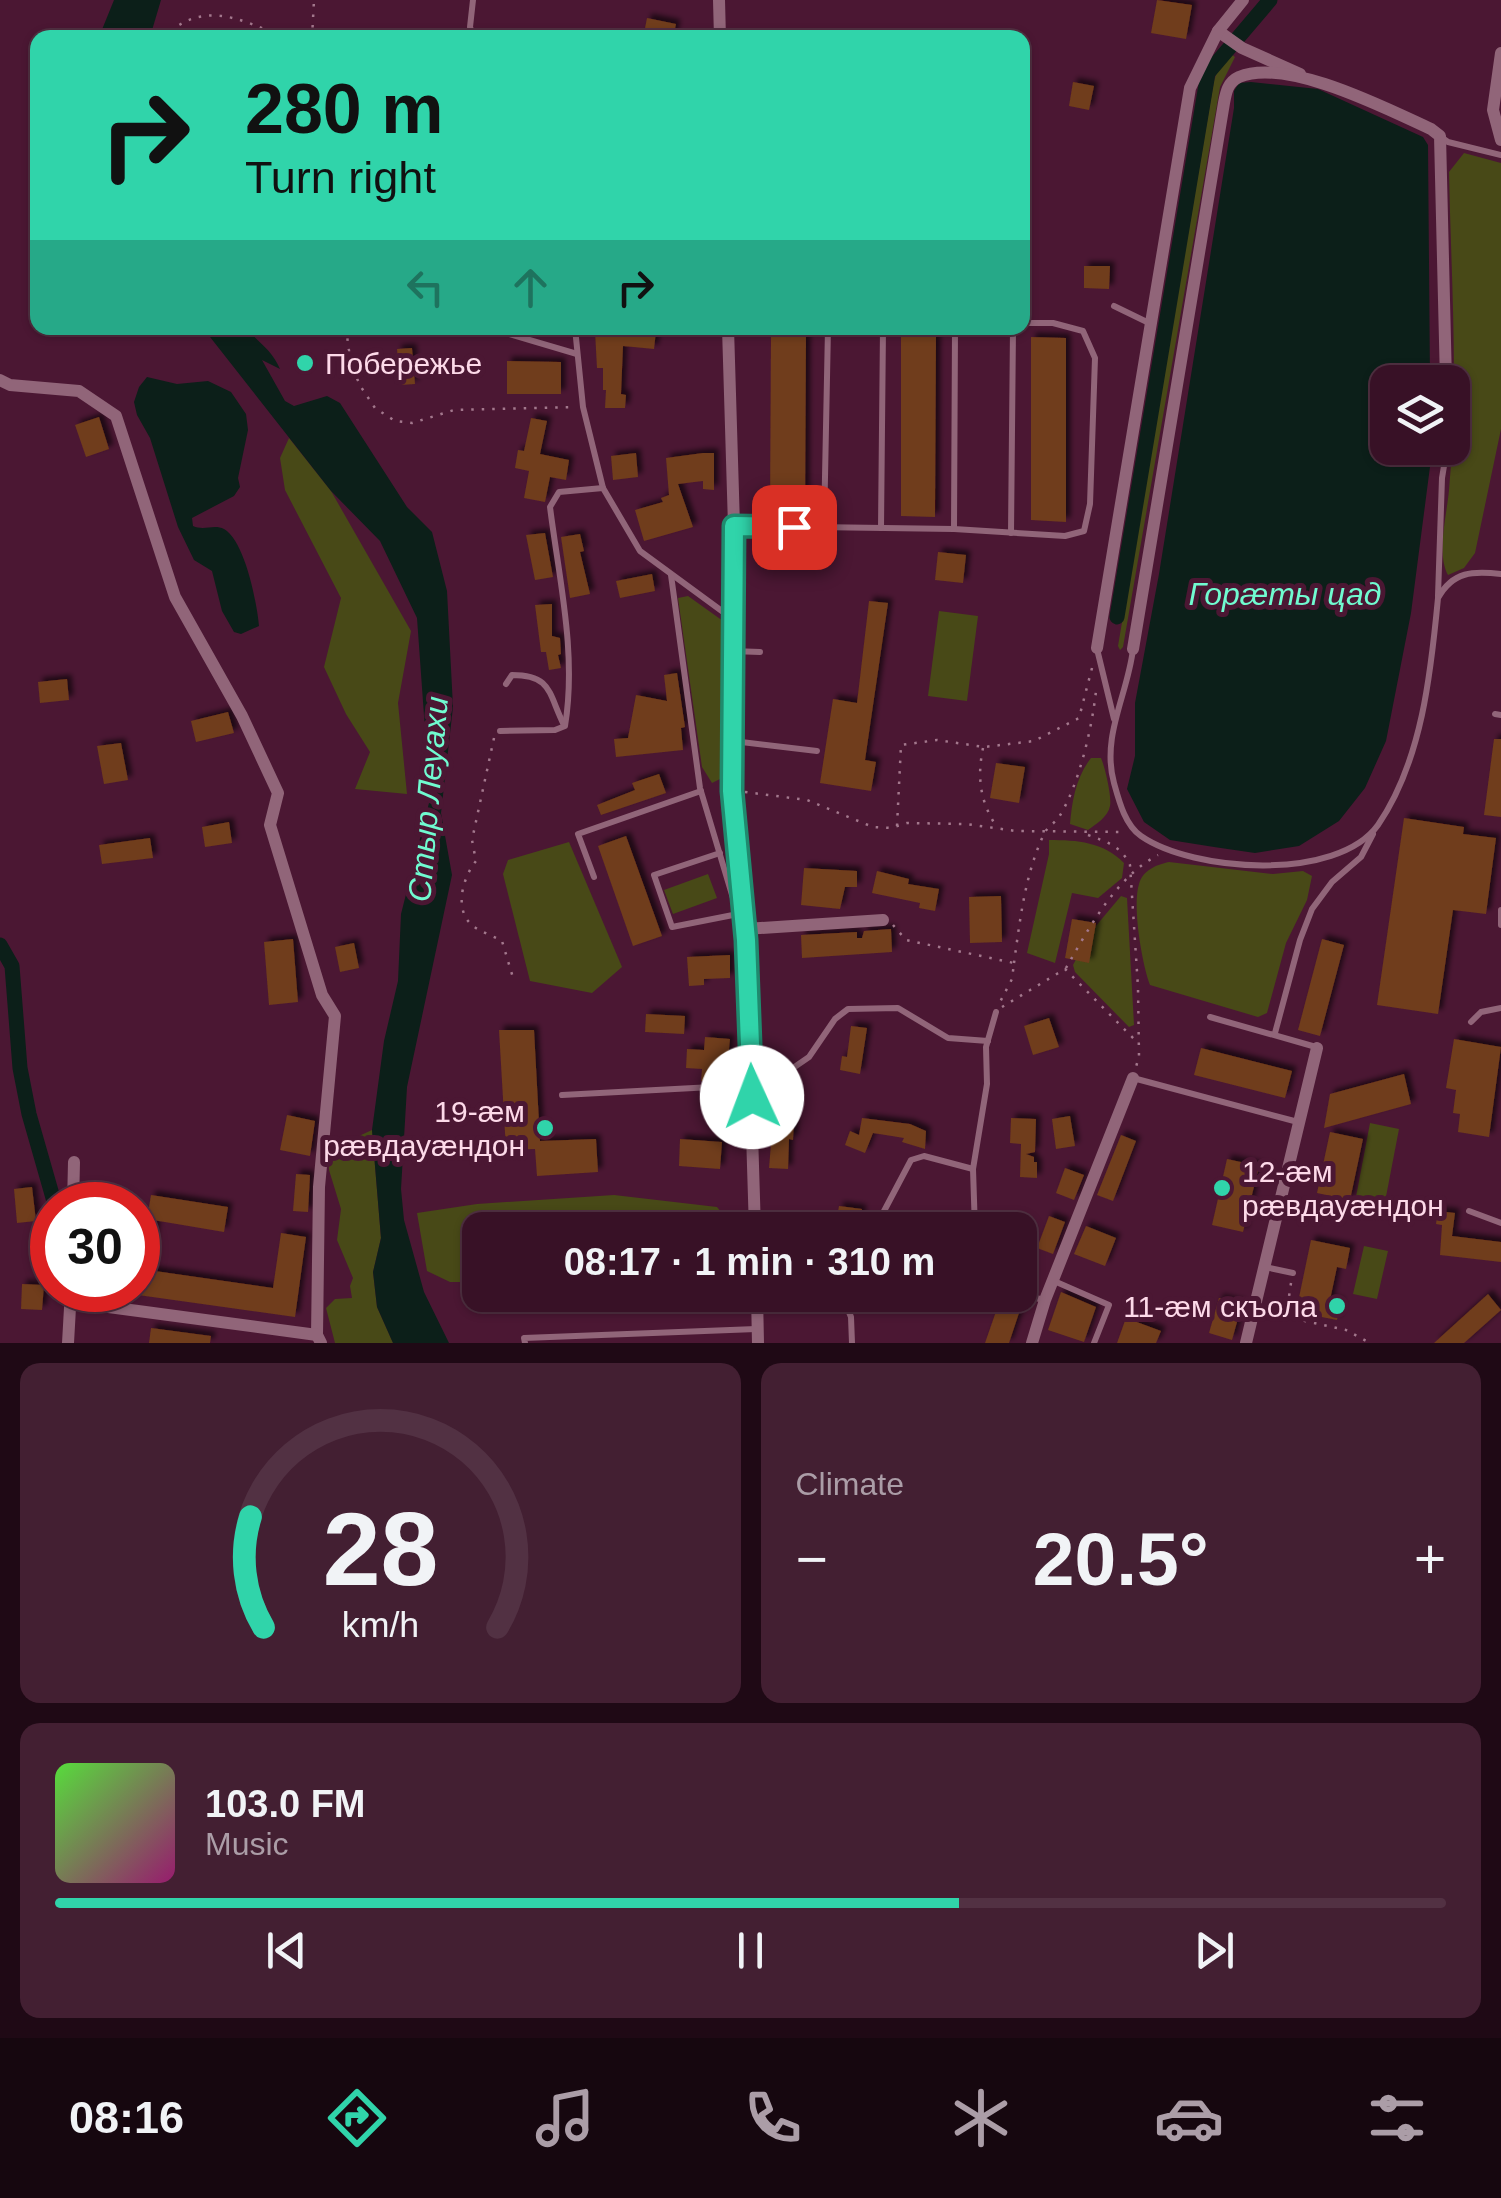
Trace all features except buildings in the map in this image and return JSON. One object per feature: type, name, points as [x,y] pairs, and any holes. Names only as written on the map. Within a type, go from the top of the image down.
[{"type":"street","points":[[720,0],[720,30]]},
{"type":"street","points":[[1097,648],[1190,88],[1218,31],[1243,0]]},
{"type":"street","points":[[1218,31],[1242,48],[1440,136],[1446,365]]},
{"type":"street","points":[[1501,52],[1493,110],[1501,140]]},
{"type":"street","points":[[1133,649],[1226,90],[1239,77],[1254,75],[1318,82]]},
{"type":"street","points":[[728,335],[734,526],[730,651],[732,791],[745,935],[755,1212]]},
{"type":"street","points":[[0,380],[79,390],[116,416],[175,597],[242,716],[278,793],[270,825],[322,995],[335,1016],[319,1188],[319,1339],[160,1311]]},
{"type":"street","points":[[745,935],[884,920]]},
{"type":"street","points":[[1246,1343],[1317,1048]]},
{"type":"street","points":[[1032,1343],[1045,1300],[1133,1078]]},
{"type":"street","points":[[74,1162],[74,1182]]},
{"type":"street","points":[[68,1343],[70,1312]]},
{"type":"lane","points":[[471,30],[473,0]]},
{"type":"lane","points":[[1440,136],[1448,142],[1501,155]]},
{"type":"lane","points":[[1114,306],[1151,324]]},
{"type":"lane","points":[[734,526],[954,529],[1065,536],[1084,530],[1090,504],[1095,358],[1083,331],[1053,323],[1030,323]]},
{"type":"lane","points":[[513,335],[577,354]]},
{"type":"lane","points":[[576,335],[582,407],[603,488],[640,551],[732,618]]},
{"type":"lane","points":[[824,527],[828,335]]},
{"type":"lane","points":[[881,528],[884,335]]},
{"type":"lane","points":[[954,529],[955,335]]},
{"type":"lane","points":[[1011,533],[1013,335]]},
{"type":"lane","points":[[1275,1033],[1312,909],[1332,882],[1361,858],[1399,782],[1422,722],[1438,598],[1444,465]]},
{"type":"lane","points":[[564,726],[570,692],[570,656],[550,507],[560,492],[603,488]]},
{"type":"lane","points":[[1438,598],[1450,581],[1464,573],[1501,574]]},
{"type":"lane","points":[[671,575],[700,791],[745,935]]},
{"type":"lane","points":[[1097,648],[1114,720],[1110,759],[1113,780],[1127,819],[1140,836],[1168,850],[1233,862],[1277,865],[1312,861],[1342,850],[1367,836],[1378,824]]},
{"type":"lane","points":[[1114,720],[1123,702],[1133,649]]},
{"type":"lane","points":[[730,651],[760,652]]},
{"type":"lane","points":[[506,684],[512,675],[534,675],[543,680],[564,726]]},
{"type":"lane","points":[[500,731],[554,730],[564,726]]},
{"type":"lane","points":[[732,741],[817,751]]},
{"type":"lane","points":[[594,878],[578,834],[700,791]]},
{"type":"lane","points":[[720,854],[654,875],[672,927],[738,914]]},
{"type":"lane","points":[[1501,910],[1501,925]]},
{"type":"lane","points":[[562,1095],[752,1091],[809,1057],[848,1008],[898,1008],[948,1038],[988,1040]]},
{"type":"lane","points":[[1471,1022],[1481,1012],[1501,1008]]},
{"type":"lane","points":[[974,1212],[972,1170],[987,1084],[988,1040],[996,1012]]},
{"type":"lane","points":[[1210,1017],[1317,1048]]},
{"type":"lane","points":[[1133,1078],[1299,1123]]},
{"type":"lane","points":[[884,1212],[912,1160],[924,1156],[972,1170]]},
{"type":"lane","points":[[1468,1212],[1501,1223]]},
{"type":"lane","points":[[1265,1267],[1293,1273]]},
{"type":"lane","points":[[1053,1281],[1108,1305],[1094,1343]]},
{"type":"lane","points":[[1037,1298],[1045,1300]]},
{"type":"lane","points":[[849,1312],[852,1343]]},
{"type":"lane","points":[[525,1343],[524,1338],[758,1336]]},
{"type":"path","points":[[312,30],[314,0]]},
{"type":"path","points":[[170,30],[179,18],[195,9]]},
{"type":"path","points":[[224,10],[267,30]]},
{"type":"path","points":[[347,335],[351,366],[360,387],[376,408],[395,420],[412,424],[454,410],[582,407]]},
{"type":"path","points":[[896,827],[901,746],[937,740],[984,747],[1034,742],[1079,718],[1097,648]]},
{"type":"path","points":[[996,1012],[1012,978],[1031,870],[1045,830],[1057,820],[1087,746],[1096,694],[1097,648]]},
{"type":"path","points":[[500,731],[492,740],[472,840],[476,861],[463,876],[464,914],[472,925],[502,940],[514,981]]},
{"type":"path","points":[[984,747],[980,787],[985,809],[997,828]]},
{"type":"path","points":[[732,791],[807,800],[873,827],[907,823],[1083,834],[1120,831],[1140,836]]},
{"type":"path","points":[[1083,834],[1111,843],[1125,854],[1130,865],[1140,1056],[1133,1078]]},
{"type":"path","points":[[996,1012],[1065,969],[1088,928],[1129,878],[1168,850]]},
{"type":"path","points":[[884,920],[906,940],[1014,963]]},
{"type":"path","points":[[1065,969],[1138,1043]]},
{"type":"path","points":[[1293,1273],[1286,1317],[1346,1330],[1370,1343]]},
{"type":"shaded area","points":[[1231,54],[1235,57],[1220,87],[1120,650],[1214,81],[1218,69]]},
{"type":"shaded area","points":[[1464,153],[1501,163],[1501,429],[1475,553],[1464,568],[1448,575],[1443,545],[1451,465],[1470,465],[1470,365],[1454,365],[1449,172]]},
{"type":"shaded area","points":[[289,438],[331,491],[411,631],[398,703],[407,794],[355,789],[370,752],[346,714],[324,667],[341,598],[285,490],[280,458]]},
{"type":"shaded area","points":[[688,596],[723,621],[720,779],[712,783],[702,767],[678,598]]},
{"type":"shaded area","points":[[939,611],[978,616],[967,701],[928,696]]},
{"type":"shaded area","points":[[1091,758],[1101,758],[1110,802],[1104,817],[1088,830],[1070,824],[1076,789]]},
{"type":"shaded area","points":[[1049,840],[1090,844],[1124,863],[1122,878],[1098,898],[1072,893],[1055,963],[1027,953]]},
{"type":"shaded area","points":[[569,842],[622,967],[592,993],[530,981],[503,874],[508,860]]},
{"type":"shaded area","points":[[1169,862],[1273,874],[1303,871],[1312,876],[1307,900],[1286,943],[1267,1013],[1258,1017],[1150,985],[1139,935],[1137,894],[1147,872]]},
{"type":"shaded area","points":[[708,874],[717,898],[673,914],[664,890]]},
{"type":"shaded area","points":[[1121,896],[1127,898],[1134,1025],[1129,1027],[1075,972],[1073,965],[1090,933]]},
{"type":"shaded area","points":[[1370,1123],[1399,1129],[1384,1207],[1355,1202]]},
{"type":"shaded area","points":[[372,1130],[381,1238],[373,1272],[377,1307],[393,1343],[335,1343],[326,1308],[335,1299],[352,1298],[353,1278],[337,1240],[341,1209],[329,1170],[328,1150]]},
{"type":"shaded area","points":[[614,1195],[717,1207],[721,1212],[462,1212],[462,1282],[450,1282],[427,1271],[417,1213],[477,1204]]},
{"type":"shaded area","points":[[1364,1246],[1388,1251],[1377,1299],[1353,1294]]},
{"type":"water","points":[[114,0],[161,0],[152,30],[102,30]]},
{"type":"water","name":"Горӕты цад","points":[[1239,83],[1318,89],[1423,137],[1428,145],[1430,365],[1370,365],[1370,465],[1430,465],[1411,613],[1386,741],[1365,788],[1339,821],[1299,846],[1255,853],[1170,840],[1144,822],[1127,789],[1135,756],[1135,703],[1159,574],[1234,91]]},
{"type":"water","points":[[208,335],[253,335],[277,362],[280,369],[262,360],[285,401],[294,406],[327,396],[340,403],[407,507],[432,532],[447,591],[453,707],[441,813],[452,875],[407,1087],[401,1189],[404,1220],[424,1292],[449,1343],[393,1343],[377,1307],[373,1272],[381,1238],[372,1130],[384,1041],[398,981],[401,914],[430,799],[417,618],[380,541],[331,491]]},
{"type":"water","points":[[147,377],[177,384],[208,381],[231,392],[246,414],[248,430],[238,478],[240,487],[234,496],[192,518],[193,526],[224,529],[244,559],[259,626],[241,634],[234,632],[222,611],[212,571],[194,560],[178,527],[150,438],[137,415],[134,402]]},
{"type":"waterway","points":[[1117,617],[1208,73],[1270,0]]},
{"type":"waterway","points":[[0,945],[12,966],[20,1068],[48,1182]]},
{"type":"place","name":"Побережье","points":[[305,363]]},
{"type":"place","name":"19-æм рӕвдауӕндон","points":[[545,1128]]},
{"type":"place","name":"12-æм рӕвдауӕндон","points":[[1222,1188]]},
{"type":"place","name":"11-æм скъола","points":[[1337,1306]]},
{"type":"route","points":[[752,1097],[746,940],[732,791],[730,651],[734,526],[794,527]]},
{"type":"water label","name":"Стыр Леуахи","points":[[428,799]]}]
